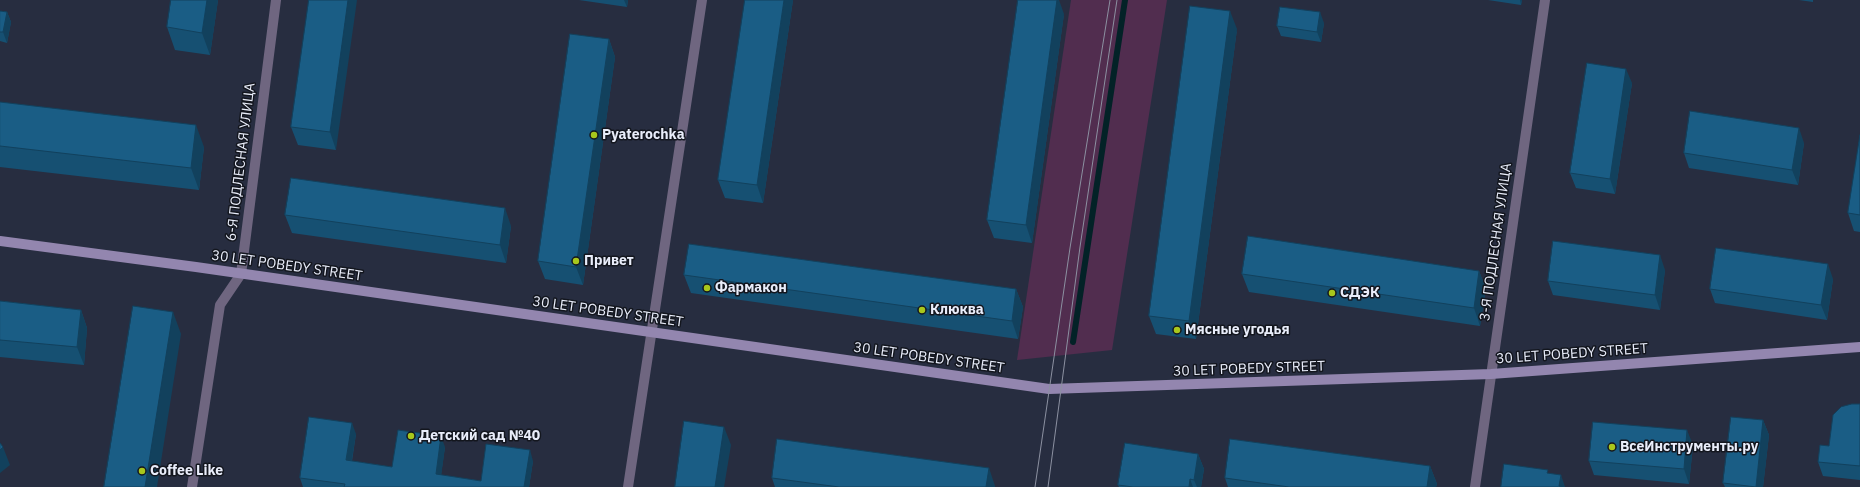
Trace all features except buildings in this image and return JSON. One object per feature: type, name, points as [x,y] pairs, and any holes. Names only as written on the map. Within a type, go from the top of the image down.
[{"type":"main road","name":"30 LET POBEDY STREET","points":[[0,241],[1049,389],[1491,374],[1860,348]]},
{"type":"street","name":"6-Я ПОДЛЕСНАЯ УЛИЦА","points":[[192,487],[220,305],[241,274],[276,0]]},
{"type":"street","points":[[628,487],[702,0]]},
{"type":"street","name":"3-Я ПОДЛЕСНАЯ УЛИЦА","points":[[1475,487],[1545,0]]},
{"type":"shaded area","points":[[1071,0],[1167,0],[1112,350],[1017,360]]},
{"type":"waterway","points":[[1073,342],[1125,0]]},
{"type":"tram line","points":[[1035,487],[1070,248],[1110,0]]},
{"type":"tram line","points":[[1048,487],[1080,247],[1117,0]]},
{"type":"place","name":"Pyaterochka","points":[[594,135]]},
{"type":"place","name":"Привет","points":[[576,261]]},
{"type":"place","name":"Фармакон","points":[[707,288]]},
{"type":"place","name":"СДЭК","points":[[1332,293]]},
{"type":"place","name":"Клюква","points":[[922,310]]},
{"type":"place","name":"Мясные угодья","points":[[1177,330]]},
{"type":"place","name":"Детский сад №40","points":[[411,436]]},
{"type":"place","name":"ВсеИнструменты.ру","points":[[1612,447]]},
{"type":"place","name":"Coffee Like","points":[[142,471]]}]
